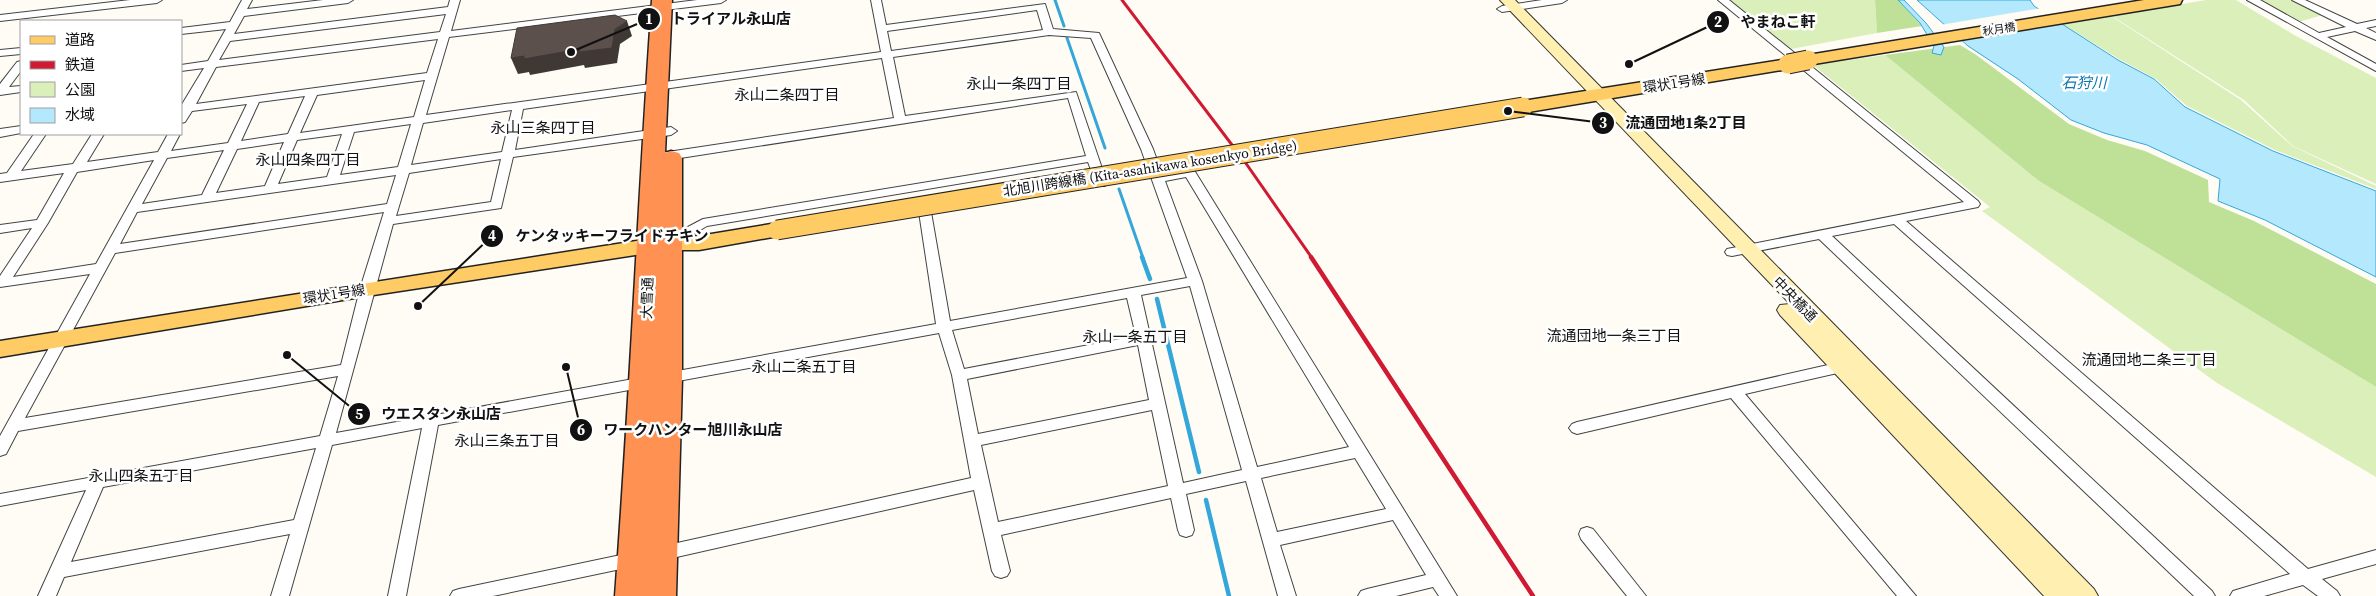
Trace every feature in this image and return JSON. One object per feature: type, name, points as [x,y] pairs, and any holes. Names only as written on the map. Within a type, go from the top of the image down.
[{"type":"highway","name":"大雪通","points":[[632,596],[647,556],[656,380],[662,132],[669,3]]},
{"type":"highway","name":"大雪通","points":[[647,556],[659,596]]},
{"type":"main road","name":"秋月橋","points":[[1803,57],[2129,0]]},
{"type":"main road","name":"秋月橋","points":[[1803,57],[2174,0]]},
{"type":"main road","name":"中央橋通","points":[[1504,4],[1850,365],[2085,596]]},
{"type":"main road","name":"環状1号線","points":[[1520,104],[1803,57]]},
{"type":"main road","name":"北旭川跨線橋 (Kita-asahikawa kosenkyo Bridge)","points":[[776,225],[1520,104]]},
{"type":"main road","name":"環状1号線","points":[[0,349],[367,289],[659,245],[700,243],[776,225]]},
{"type":"main road","name":"中央橋通","points":[[1850,365],[2060,596]]},
{"type":"street","points":[[55,20],[71,0]]},
{"type":"street","points":[[0,18],[157,0]]},
{"type":"street","points":[[184,108],[212,64],[247,0]]},
{"type":"street","points":[[240,13],[348,0]]},
{"type":"street","points":[[182,68],[444,35],[669,3],[721,0]]},
{"type":"street","points":[[876,0],[900,121]]},
{"type":"street","points":[[1504,4],[1562,0]]},
{"type":"street","points":[[1723,0],[1974,204],[1739,250]]},
{"type":"street","points":[[2252,0],[2376,68]]},
{"type":"street","points":[[2297,0],[2376,37]]},
{"type":"street","points":[[226,38],[454,5],[367,289],[347,369],[280,596]]},
{"type":"street","points":[[882,28],[1040,6],[1049,32]]},
{"type":"street","points":[[2318,36],[2376,23]]},
{"type":"street","points":[[182,31],[233,25]]},
{"type":"street","points":[[3,178],[888,56],[1049,32],[1095,35],[1158,178],[1195,281],[1287,596]]},
{"type":"street","points":[[0,53],[20,51]]},
{"type":"street","points":[[0,91],[20,65]]},
{"type":"street","points":[[184,108],[432,76]]},
{"type":"street","points":[[0,91],[20,89]]},
{"type":"street","points":[[270,189],[312,92]]},
{"type":"street","points":[[659,245],[692,248],[706,247],[1103,183],[1072,94],[662,156]]},
{"type":"street","points":[[207,198],[255,99]]},
{"type":"street","points":[[389,221],[497,205],[518,106]]},
{"type":"street","points":[[0,132],[20,130]]},
{"type":"street","points":[[332,180],[349,130]]},
{"type":"street","points":[[132,209],[662,132]]},
{"type":"street","points":[[3,178],[39,135]]},
{"type":"street","points":[[1,283],[42,223],[97,135]]},
{"type":"street","points":[[0,450],[173,135]]},
{"type":"street","points":[[659,245],[703,222],[1093,158]]},
{"type":"street","points":[[1158,178],[1190,173],[1448,596]]},
{"type":"street","points":[[110,250],[392,207]]},
{"type":"street","points":[[925,212],[944,327],[959,375],[980,482],[1002,571]]},
{"type":"street","points":[[1895,218],[2304,576],[2331,596]]},
{"type":"street","points":[[0,229],[42,223]]},
{"type":"street","points":[[1822,234],[2206,596]]},
{"type":"street","points":[[1,283],[100,268]]},
{"type":"street","points":[[0,500],[1195,281]]},
{"type":"street","points":[[1133,292],[1160,403],[1186,530]]},
{"type":"street","points":[[959,375],[1145,339]]},
{"type":"street","points":[[1577,428],[1850,365]]},
{"type":"street","points":[[13,426],[347,369]]},
{"type":"street","points":[[1735,392],[1907,596]]},
{"type":"street","points":[[972,441],[1160,403]]},
{"type":"street","points":[[397,596],[431,421]]},
{"type":"street","points":[[992,530],[1359,451]]},
{"type":"street","points":[[459,596],[980,482]]},
{"type":"street","points":[[47,596],[97,483]]},
{"type":"street","points":[[1271,540],[1397,512]]},
{"type":"street","points":[[58,571],[301,525]]},
{"type":"street","points":[[1587,534],[1637,596]]},
{"type":"street","points":[[2239,596],[2376,557]]},
{"type":"street","points":[[1367,596],[1438,579]]},
{"type":"green space","points":[[1728,0],[1875,0],[1877,33],[1791,49]]},
{"type":"green space","points":[[1875,0],[1898,0],[1922,26],[1877,33]]},
{"type":"green space","points":[[2206,0],[2236,0],[2296,36],[2376,78],[2376,184],[2293,146],[2244,100],[2112,16]]},
{"type":"green space","points":[[2262,0],[2290,0],[2323,15],[2298,22]]},
{"type":"green space","points":[[2111,16],[2241,100],[2292,146],[2376,186],[2376,189],[2275,150],[2187,106],[2156,79],[2119,59],[2063,24]]},
{"type":"green space","points":[[1960,45],[1975,54],[2069,124],[2107,140],[2145,151],[2208,180],[2209,202],[2254,221],[2376,284],[2376,387],[2039,181],[1885,55]]},
{"type":"green space","points":[[1885,55],[2039,181],[2376,387],[2376,477],[2217,383],[1982,211],[1990,207],[1813,65]]},
{"type":"water","points":[[1898,0],[1904,0],[1926,23],[1944,47],[1941,55],[1932,53],[1934,46],[1920,23]]},
{"type":"water","name":"石狩川","points":[[1917,0],[2030,0],[2034,6],[2118,60],[2154,79],[2185,107],[2273,151],[2376,191],[2376,277],[2265,220],[2218,201],[2220,179],[2147,145],[2104,133],[2071,120],[2018,79],[1968,46]]},
{"type":"pier","points":[[2042,8],[2066,23],[1958,41],[1940,25]]},
{"type":"building","points":[[615,15],[627,21],[615,29],[612,48],[579,52],[580,49],[524,59],[524,56],[511,58],[517,28]]},
{"type":"waterway","points":[[1055,0],[1064,26]]},
{"type":"waterway","points":[[1067,38],[1105,148]]},
{"type":"waterway","points":[[1119,189],[1143,258]]},
{"type":"waterway","points":[[1142,257],[1150,279]]},
{"type":"waterway","points":[[1157,299],[1199,472]]},
{"type":"waterway","points":[[1206,500],[1229,596]]},
{"type":"railway","points":[[1122,0],[1245,162],[1312,258]]},
{"type":"railway","points":[[1311,257],[1533,596]]},
{"type":"place","name":"トライアル永山店","points":[[571,52]]},
{"type":"place","name":"やまねこ軒","points":[[1629,64]]},
{"type":"place","name":"流通団地1条2丁目","points":[[1508,111]]},
{"type":"place","name":"ケンタッキーフライドチキン","points":[[418,306]]},
{"type":"place","name":"ウエスタン永山店","points":[[287,355]]},
{"type":"place","name":"ワークハンター旭川永山店","points":[[566,367]]},
{"type":"district","name":"永山一条四丁目","points":[[1019,84]]},
{"type":"district","name":"永山二条四丁目","points":[[787,95]]},
{"type":"district","name":"永山三条四丁目","points":[[543,128]]},
{"type":"district","name":"永山四条四丁目","points":[[308,160]]},
{"type":"district","name":"流通団地一条三丁目","points":[[1614,336]]},
{"type":"district","name":"永山一条五丁目","points":[[1135,337]]},
{"type":"district","name":"流通団地二条三丁目","points":[[2149,360]]},
{"type":"district","name":"永山二条五丁目","points":[[804,367]]},
{"type":"district","name":"永山三条五丁目","points":[[507,441]]},
{"type":"district","name":"永山四条五丁目","points":[[141,476]]}]
